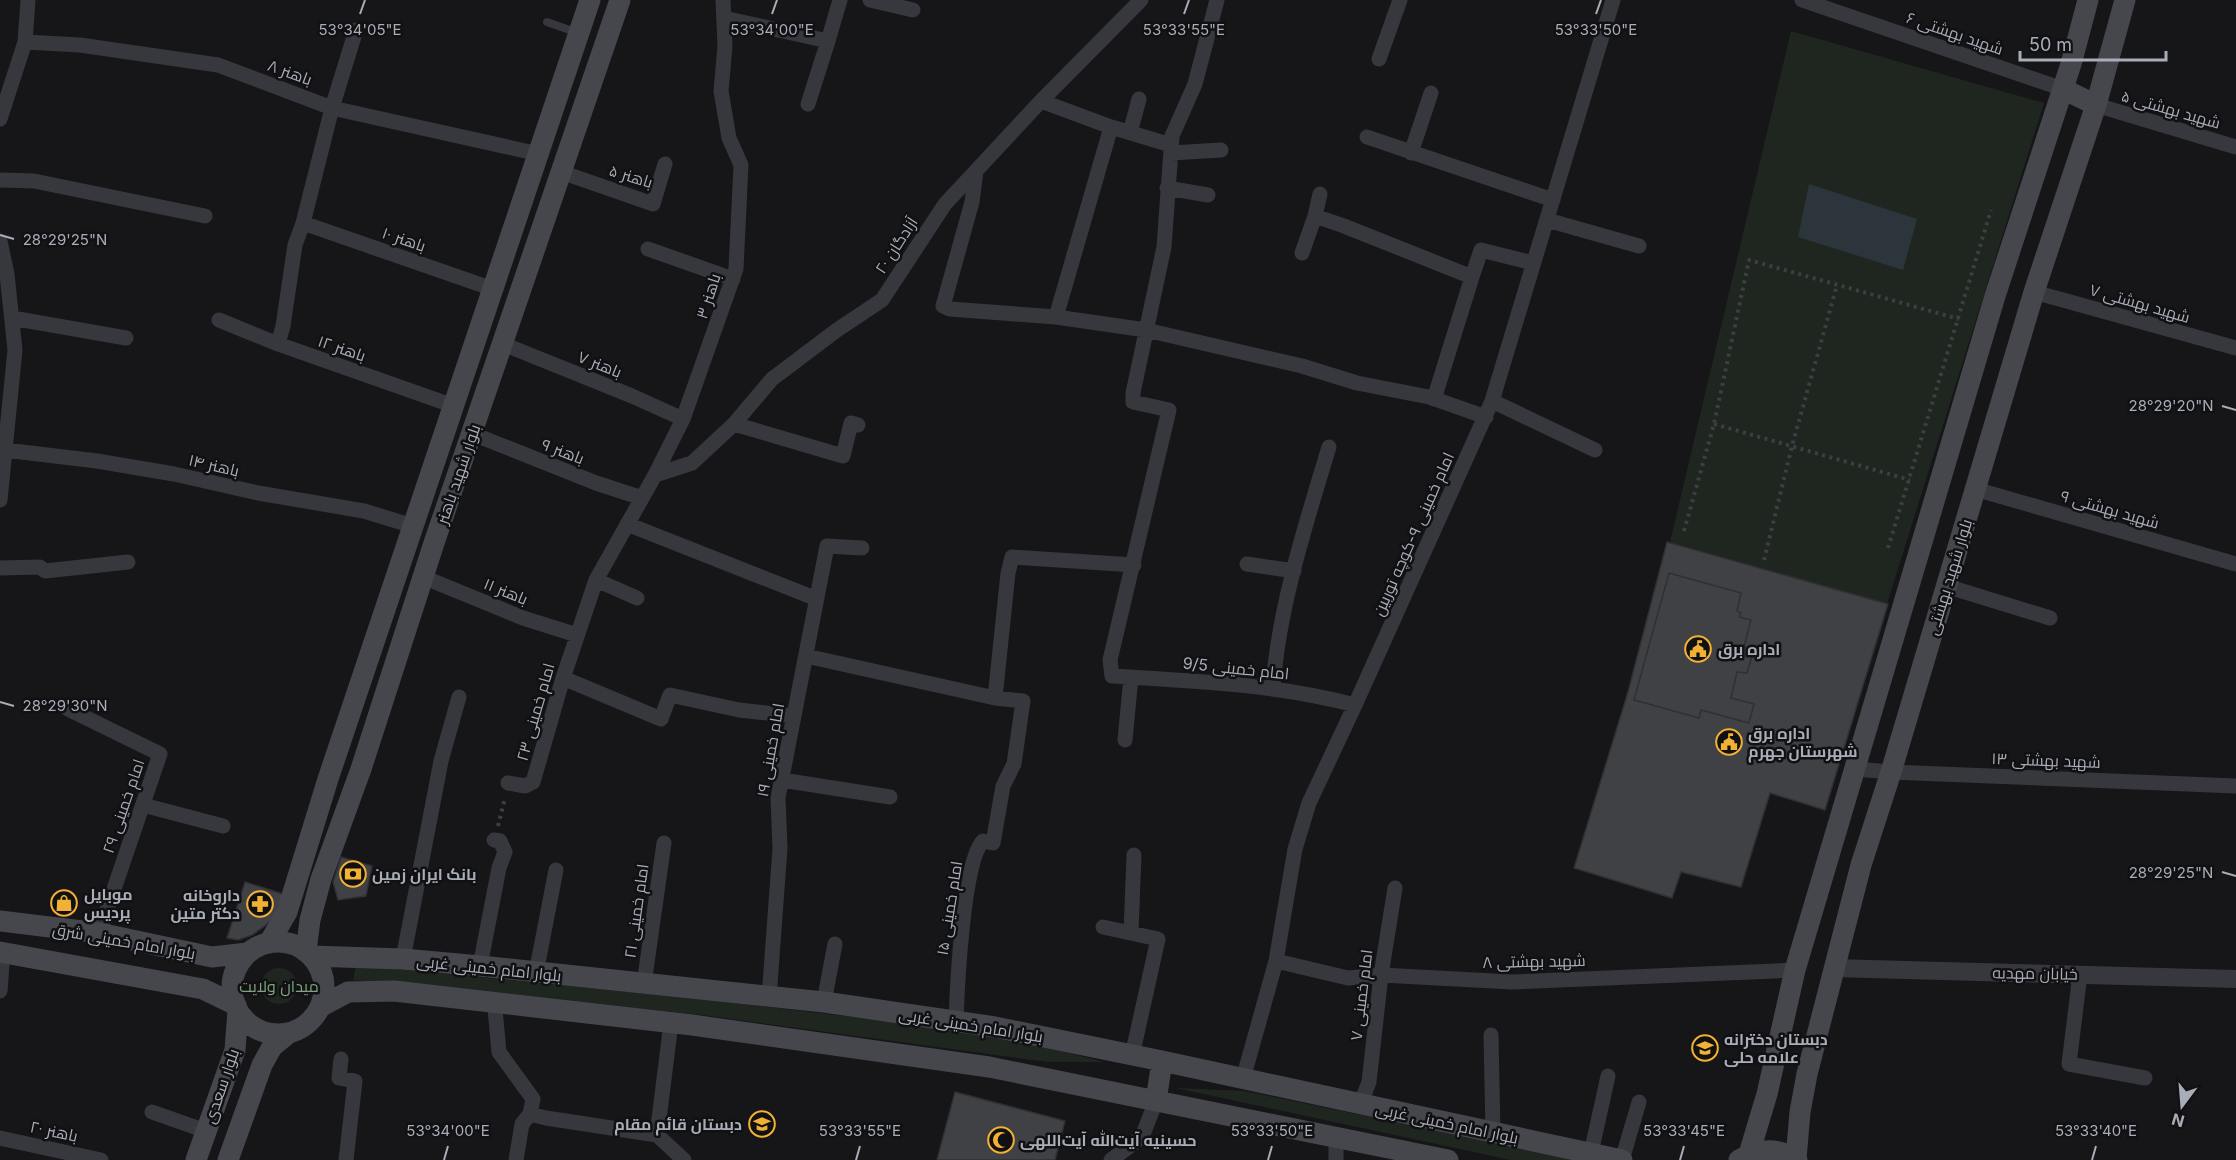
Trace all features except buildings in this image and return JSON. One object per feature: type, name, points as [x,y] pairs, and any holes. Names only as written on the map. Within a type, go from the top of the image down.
[{"type":"main road","name":"بلوار شهید باهنر","points":[[269,943],[287,912],[328,779],[590,0]]},
{"type":"main road","name":"بلوار شهید باهنر","points":[[309,954],[310,920],[321,879],[361,769],[423,577],[620,0]]},
{"type":"main road","points":[[1744,1157],[1767,1094],[1795,970],[1992,307],[2063,88],[2088,0]]},
{"type":"main road","name":"بلوار شهید بهشتی","points":[[1796,1159],[1802,1103],[1833,968],[1861,865],[1891,772],[2034,292],[2096,105],[2125,0]]},
{"type":"main road","points":[[2063,88],[2096,105]]},
{"type":"main road","points":[[539,154],[563,168]]},
{"type":"main road","name":"بلوار امام خمینی شرق","points":[[0,921],[99,933],[212,957],[248,953]]},
{"type":"main road","points":[[269,943],[294,944],[309,954],[318,964],[323,979],[324,993],[313,1019],[302,1028],[289,1033],[274,1034],[261,1031],[247,1022],[237,1008],[232,995],[232,979],[238,964],[248,953],[262,944],[269,943]]},
{"type":"main road","name":"بلوار امام خمینی شرق","points":[[1,952],[203,989],[237,1008]]},
{"type":"main road","name":"بلوار امام خمینی غربی","points":[[309,954],[480,966],[824,1002],[1002,1029],[1622,1160]]},
{"type":"main road","name":"بلوار امام خمینی غربی","points":[[320,1007],[348,992],[394,991],[671,1023],[989,1067],[1448,1160]]},
{"type":"main road","name":"بلوار سعدی","points":[[196,1160],[235,1050],[237,1008]]},
{"type":"main road","name":"بلوار سعدی","points":[[230,1159],[262,1065],[272,1047],[289,1033]]},
{"type":"main road","points":[[1156,1101],[1162,1061]]},
{"type":"main road","points":[[1744,1157],[1768,1149],[1784,1152],[1796,1159]]},
{"type":"street","points":[[0,119],[5,85],[25,42],[27,0]]},
{"type":"street","name":"باهنر ۳","points":[[596,580],[655,475],[683,419],[736,269],[741,165],[729,138],[721,91],[725,46],[723,0]]},
{"type":"street","points":[[808,104],[840,0]]},
{"type":"street","points":[[870,0],[913,10]]},
{"type":"street","name":"آزادگان ۲۰","points":[[655,475],[692,463],[734,424],[772,379],[837,330],[882,300],[945,204],[1041,101],[1141,0]]},
{"type":"street","points":[[806,656],[995,698],[1008,573],[1012,557],[1134,566],[1169,410],[1133,402],[1133,393],[1164,247],[1172,136],[1195,84],[1217,0]]},
{"type":"street","points":[[1379,59],[1400,0]]},
{"type":"street","name":"امام خمینی ۹-کوچه توربین","points":[[1243,1079],[1276,961],[1295,849],[1309,803],[1486,417],[1613,0]]},
{"type":"street","name":"شهید بهشتی ۶","points":[[1802,0],[2063,88]]},
{"type":"street","points":[[724,18],[828,41]]},
{"type":"street","points":[[278,344],[283,326],[295,245],[356,30]]},
{"type":"street","name":"باهنر ۸","points":[[25,42],[80,45],[218,65],[332,108],[539,154]]},
{"type":"street","points":[[1411,153],[1431,93]]},
{"type":"street","points":[[1130,133],[1139,99]]},
{"type":"street","points":[[1041,101],[1171,149],[1221,150]]},
{"type":"street","name":"شهید بهشتی ۵","points":[[2096,105],[2236,147]]},
{"type":"street","points":[[1056,317],[1111,127]]},
{"type":"street","points":[[1367,137],[1553,200]]},
{"type":"street","name":"باهنر ۵","points":[[563,168],[653,204],[664,164]]},
{"type":"street","points":[[976,171],[972,202],[943,306],[1056,317],[1146,330],[1434,399],[1486,417]]},
{"type":"street","points":[[0,180],[34,181],[205,216]]},
{"type":"street","points":[[1167,188],[1208,195]]},
{"type":"street","points":[[1302,253],[1320,194]]},
{"type":"street","points":[[1315,216],[1472,277]]},
{"type":"street","points":[[1546,220],[1639,246]]},
{"type":"street","name":"باهنر ۱۰","points":[[303,223],[493,289]]},
{"type":"street","points":[[0,500],[15,350],[7,274],[1,249]]},
{"type":"street","points":[[648,249],[733,279]]},
{"type":"street","points":[[1434,399],[1481,250],[1533,263]]},
{"type":"street","name":"شهید بهشتی ۷","points":[[2034,292],[2236,348]]},
{"type":"street","points":[[12,318],[126,338]]},
{"type":"street","name":"باهنر ۱۲","points":[[219,320],[278,344],[454,406]]},
{"type":"street","name":"باهنر ۷","points":[[503,344],[683,419]]},
{"type":"street","points":[[1492,401],[1595,450]]},
{"type":"street","points":[[734,424],[843,456],[851,423],[858,425]]},
{"type":"street","name":"باهنر ۹","points":[[472,434],[596,483],[642,498]]},
{"type":"street","points":[[1273,688],[1274,664],[1300,545],[1329,447]]},
{"type":"street","name":"باهنر ۱۴","points":[[5,450],[97,461],[174,474],[258,493],[364,511],[413,526]]},
{"type":"street","name":"شهید بهشتی ۹","points":[[1975,489],[2236,564]]},
{"type":"street","points":[[1309,803],[1301,808],[1437,523]]},
{"type":"street","points":[[627,524],[817,599]]},
{"type":"street","name":"امام خمینی ۱۹","points":[[769,998],[780,848],[778,798],[827,546],[862,548]]},
{"type":"street","points":[[0,568],[40,567],[45,571],[128,562]]},
{"type":"street","points":[[1247,564],[1294,572]]},
{"type":"street","name":"امام خمینی 9/5","points":[[1134,566],[1110,660],[1112,676],[1247,684],[1317,695],[1355,705]]},
{"type":"street","name":"باهنر ۱۱","points":[[423,577],[523,618],[577,635]]},
{"type":"street","points":[[596,580],[637,598]]},
{"type":"street","name":"امام خمینی ۲۳","points":[[508,783],[525,786],[533,782],[563,678],[596,580]]},
{"type":"street","points":[[1946,586],[2050,618]]},
{"type":"street","points":[[1125,740],[1131,677]]},
{"type":"street","points":[[563,678],[661,719],[669,695],[739,710],[794,716]]},
{"type":"street","points":[[403,959],[441,761],[459,697]]},
{"type":"street","name":"امام خمینی ۱۵","points":[[956,1022],[959,949],[974,863],[978,846],[983,841],[993,843],[1003,786],[1014,764],[1023,701],[995,698]]},
{"type":"street","name":"امام خمینی ۲۹","points":[[68,709],[160,754],[99,933]]},
{"type":"street","name":"شهید بهشتی ۱۳","points":[[1855,769],[2236,786]]},
{"type":"street","points":[[782,780],[890,797]]},
{"type":"street","points":[[143,805],[223,826]]},
{"type":"street","points":[[480,966],[499,868],[505,852],[500,841],[494,840]]},
{"type":"street","name":"امام خمینی ۲۱","points":[[644,984],[664,843]]},
{"type":"street","points":[[1131,933],[1134,855]]},
{"type":"street","points":[[536,973],[555,870]]},
{"type":"street","name":"امام خمینی ۷","points":[[1360,1105],[1369,1082],[1381,975],[1395,888]]},
{"type":"street","points":[[1103,927],[1158,939],[1132,1056]]},
{"type":"street","points":[[824,1002],[835,944]]},
{"type":"street","points":[[0,991],[1,952]]},
{"type":"street","name":"شهید بهشتی ۸","points":[[1276,961],[1348,978],[1381,975],[1512,982],[1795,970]]},
{"type":"street","name":"خیابان مهدیه","points":[[1833,968],[2236,979]]},
{"type":"street","points":[[2080,974],[2069,1064],[2145,1078]]},
{"type":"street","points":[[496,1003],[499,1052],[533,1099],[530,1114],[522,1124],[516,1160]]},
{"type":"street","points":[[657,1135],[671,1023]]},
{"type":"street","points":[[1491,1035],[1493,1133]]},
{"type":"street","points":[[341,1059],[339,1078],[355,1081],[346,1160]]},
{"type":"street","points":[[1591,1154],[1608,1076]]},
{"type":"street","points":[[1111,1160],[1142,1137],[1156,1101]]},
{"type":"street","points":[[1622,1160],[1639,1102]]},
{"type":"street","points":[[152,1112],[206,1131]]},
{"type":"street","points":[[530,1114],[657,1135],[684,1160]]},
{"type":"street","name":"باهنر ۲۰","points":[[0,1138],[101,1160]]},
{"type":"street","points":[[1336,1138],[1336,1160]]},
{"type":"lane","points":[[548,22],[579,34]]},
{"type":"path","points":[[1888,548],[1991,210]]},
{"type":"path","points":[[1684,531],[1714,424],[1749,260],[1959,320]]},
{"type":"path","points":[[1764,560],[1792,446],[1837,285]]},
{"type":"path","points":[[1714,424],[1910,480]]},
{"type":"path","points":[[494,840],[508,783]]},
{"type":"green space","points":[[1791,31],[2044,103],[1887,604],[1670,542]]},
{"type":"green space","points":[[356,965],[702,999],[937,1027],[1021,1041],[1104,1062],[1048,1062],[702,1015],[353,980]]},
{"type":"green space","name":"میدان ولایت","points":[[279,968],[292,973],[297,986],[292,999],[279,1004],[266,999],[261,986],[266,973]]},
{"type":"green space","points":[[1176,1088],[1244,1091],[1581,1160],[1511,1160]]},
{"type":"shaded area","points":[[1809,184],[1917,219],[1903,270],[1798,237]]},
{"type":"place","name":"اداره برق","points":[[1698,649]]},
{"type":"place","name":"اداره برق شهرستان جهرم","points":[[1729,742]]},
{"type":"place","name":"بانک ایران زمین","points":[[353,874]]},
{"type":"place","name":"موبایل پردیس","points":[[64,903]]},
{"type":"place","name":"داروخانه دکتر متین","points":[[260,904]]},
{"type":"place","name":"دبستان دخترانه علامه حلی","points":[[1705,1048]]},
{"type":"place","name":"دبستان قائم مقام","points":[[762,1124]]},
{"type":"place","name":"حسینیه آیت‌الله آیت‌اللهی","points":[[1001,1140]]}]
